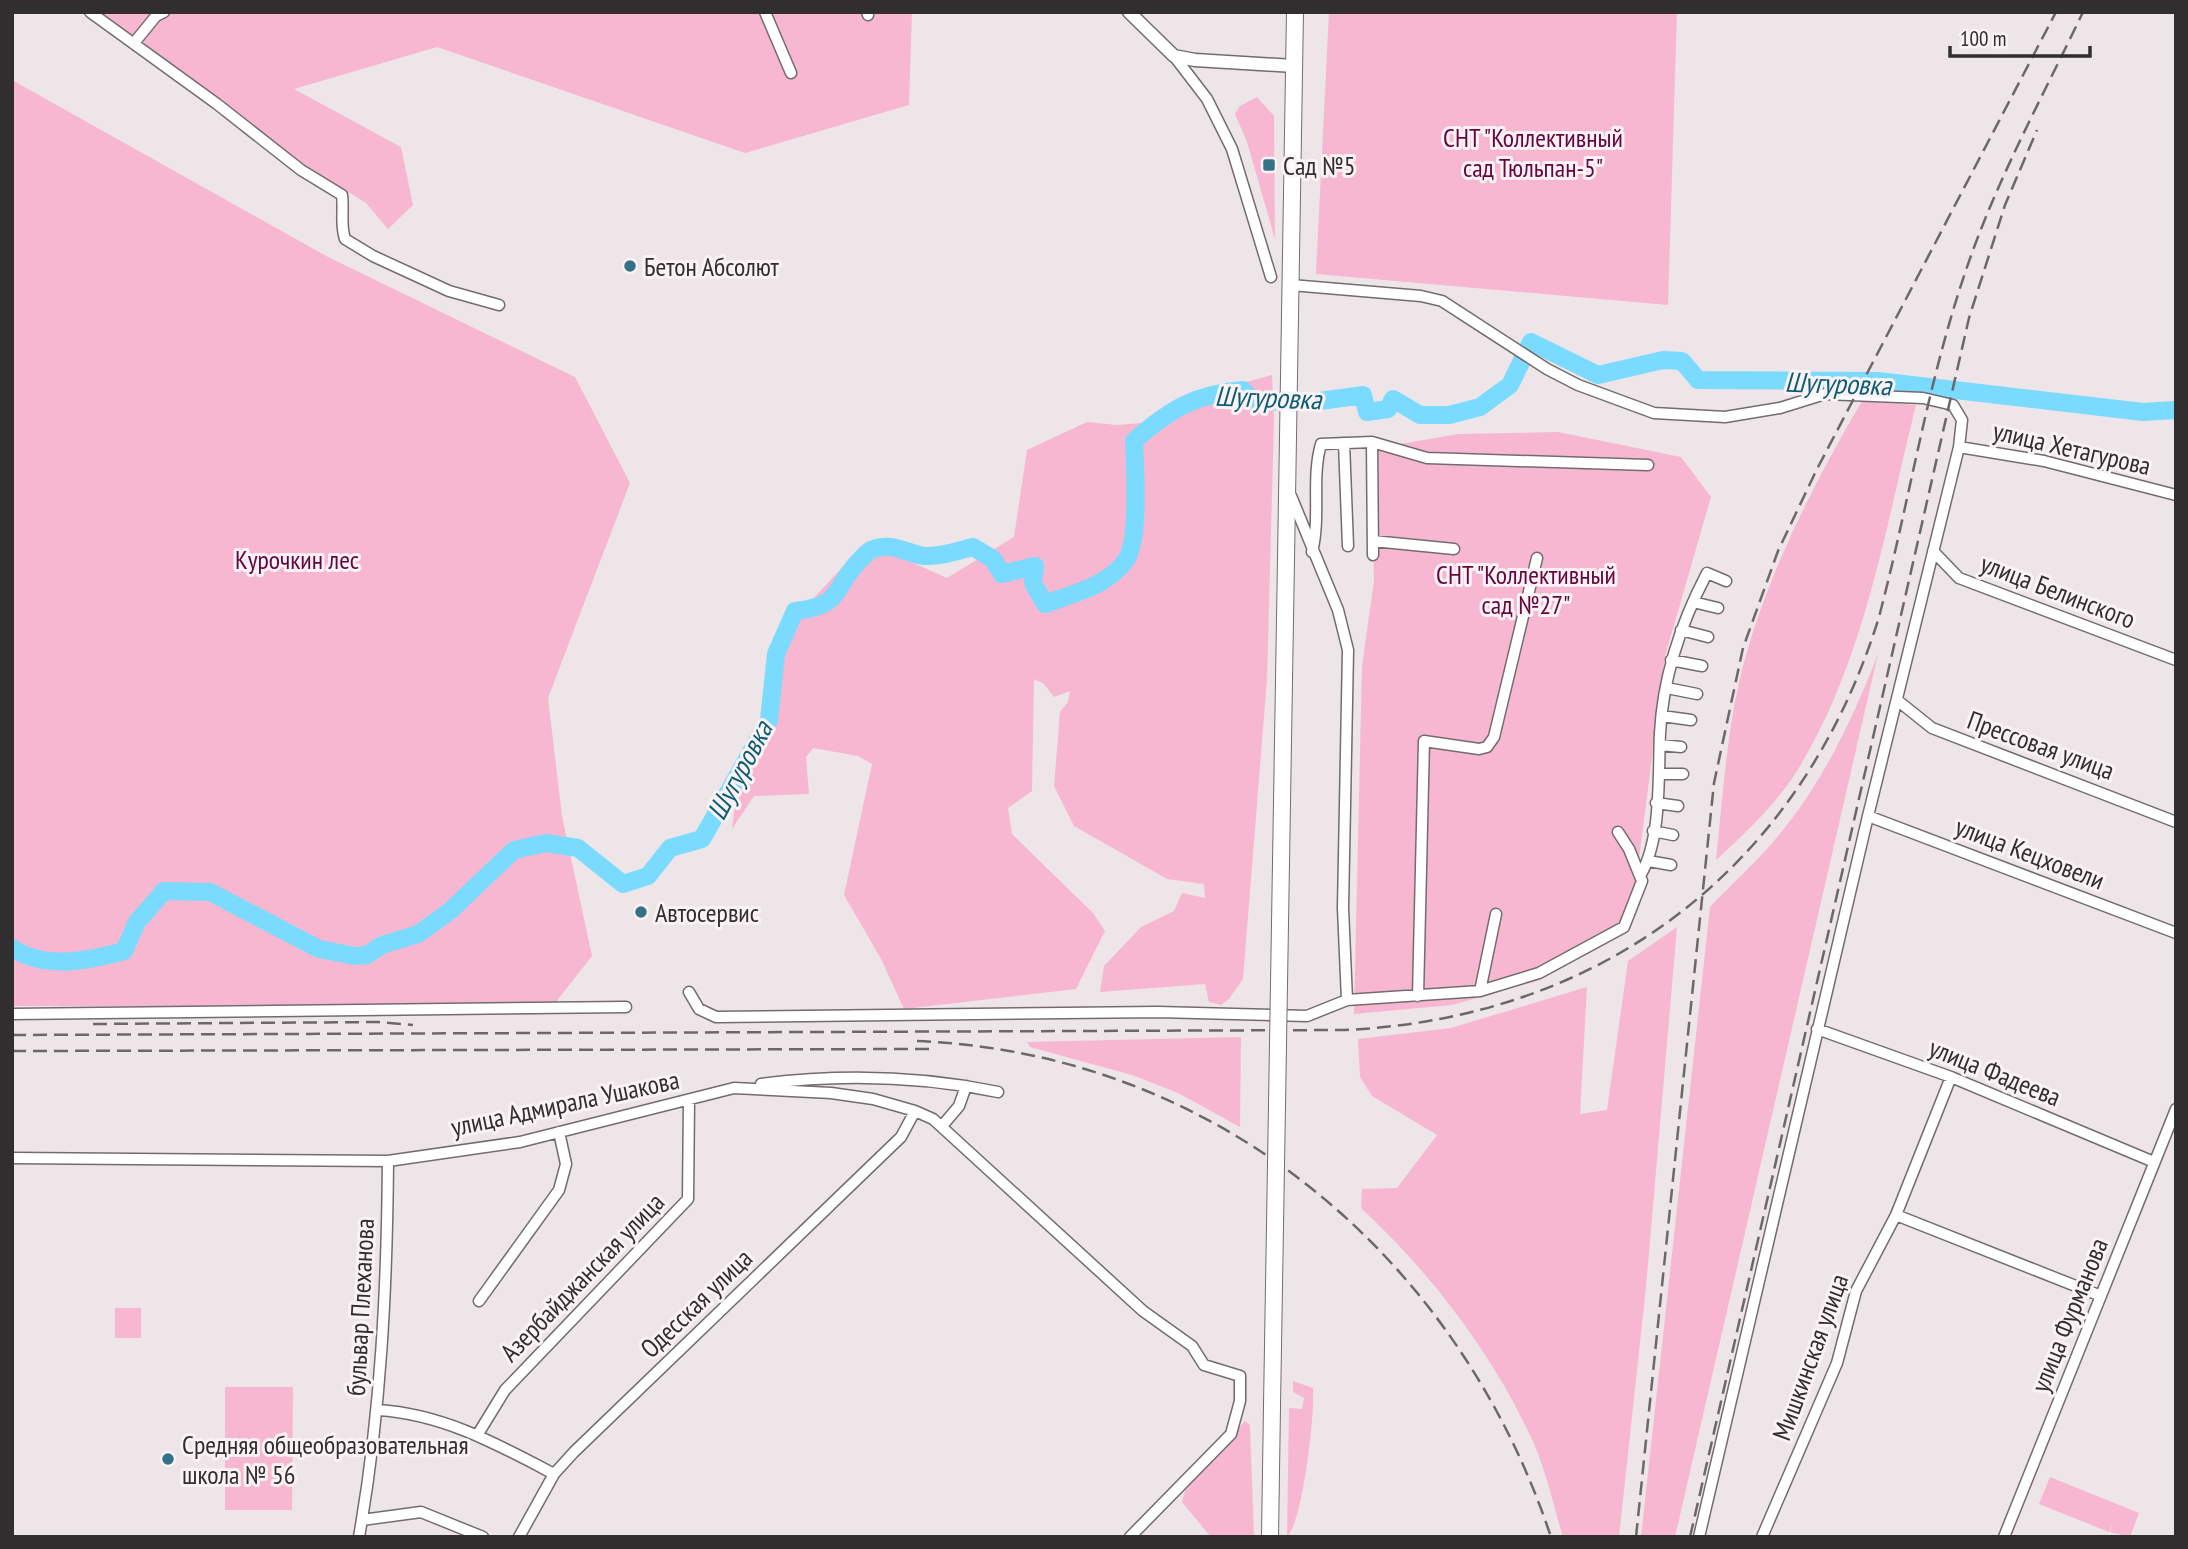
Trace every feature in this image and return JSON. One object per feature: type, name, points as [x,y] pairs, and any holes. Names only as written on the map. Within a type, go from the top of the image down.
[{"type":"main road","points":[[1270,1537],[1295,12]]},
{"type":"street","points":[[90,12],[301,170],[342,195],[344,211],[341,227],[345,239],[373,256],[449,291],[499,305]]},
{"type":"street","points":[[134,43],[156,16],[164,12]]},
{"type":"street","points":[[765,12],[791,73]]},
{"type":"street","points":[[1129,12],[1174,56],[1207,99],[1232,149],[1271,277]]},
{"type":"street","points":[[1174,56],[1195,60],[1294,66]]},
{"type":"street","points":[[1291,285],[1421,296],[1442,302],[1547,369],[1578,385],[1654,413],[1725,416],[1780,408],[1825,394],[1923,398],[1954,405],[1962,419],[1959,447],[1817,1029],[1699,1537]]},
{"type":"street","points":[[1312,552],[1318,527],[1315,465],[1321,444],[1372,442],[1427,458],[1648,465]]},
{"type":"street","points":[[1372,442],[1373,555]]},
{"type":"street","points":[[1343,443],[1348,545]]},
{"type":"street","name":"улица Хетагурова","points":[[1959,447],[2044,461],[2176,495]]},
{"type":"street","points":[[1287,487],[1338,610],[1348,650],[1343,908],[1347,1000]]},
{"type":"street","points":[[1373,541],[1454,549]]},
{"type":"street","name":"улица Белинского","points":[[1934,551],[1959,578],[2176,660]]},
{"type":"street","points":[[1418,996],[1424,741],[1479,749],[1487,747],[1494,737],[1537,558]]},
{"type":"street","points":[[1640,876],[1649,861],[1660,774],[1662,716],[1671,660],[1681,630],[1707,573],[1726,581]]},
{"type":"street","points":[[1693,602],[1718,608]]},
{"type":"street","points":[[1681,630],[1708,637]]},
{"type":"street","points":[[1671,660],[1702,666]]},
{"type":"street","points":[[1667,688],[1697,694]]},
{"type":"street","name":"Прессовая улица","points":[[1897,700],[1932,728],[2176,822]]},
{"type":"street","points":[[1662,716],[1691,720]]},
{"type":"street","points":[[1660,745],[1681,747]]},
{"type":"street","points":[[1660,774],[1683,774]]},
{"type":"street","points":[[1656,803],[1678,806]]},
{"type":"street","name":"улица Кецховели","points":[[1868,816],[2176,933]]},
{"type":"street","points":[[1653,831],[1673,835]]},
{"type":"street","points":[[689,992],[699,1009],[716,1017],[1158,1012],[1307,1016],[1347,1000],[1480,992],[1539,973],[1624,927],[1642,881],[1629,849],[1618,832]]},
{"type":"street","points":[[1649,861],[1671,865]]},
{"type":"street","points":[[1480,992],[1496,914]]},
{"type":"street","points":[[12,1014],[626,1007]]},
{"type":"street","name":"улица Фадеева","points":[[1817,1029],[1951,1077],[2154,1162]]},
{"type":"street","points":[[734,1088],[845,1075],[966,1086],[998,1092]]},
{"type":"street","name":"Мишкинская улица","points":[[1762,1537],[1837,1363],[1856,1291],[1896,1215],[1951,1077]]},
{"type":"street","points":[[942,1126],[959,1106],[966,1086]]},
{"type":"street","name":"улица Адмирала Ушакова","points":[[12,1158],[388,1161],[520,1142],[734,1088],[831,1093],[873,1099],[915,1111],[942,1126],[1143,1311],[1192,1346],[1204,1365],[1240,1376],[1240,1401],[1230,1434],[1130,1537]]},
{"type":"street","name":"Азербайджанская улица","points":[[478,1434],[505,1391],[688,1199],[689,1100]]},
{"type":"street","name":"улица Фурманова","points":[[2004,1537],[2176,1110]]},
{"type":"street","name":"Одесская улица","points":[[519,1537],[554,1474],[901,1137],[915,1111]]},
{"type":"street","points":[[479,1301],[559,1191],[566,1164],[559,1132]]},
{"type":"street","name":"бульвар Плеханова","points":[[359,1537],[378,1410],[387,1245],[388,1161]]},
{"type":"street","points":[[1896,1215],[2101,1296]]},
{"type":"street","points":[[378,1410],[409,1412],[478,1434],[554,1474]]},
{"type":"street","points":[[362,1520],[421,1512],[483,1537]]},
{"type":"green space","points":[[93,12],[912,12],[909,105],[745,153],[437,47],[294,89],[401,147],[413,205],[388,229],[366,203],[295,159]]},
{"type":"green space","name":"СНТ \"Коллективный сад Тюльпан-5\"","points":[[1329,12],[1677,12],[1668,305],[1316,274]]},
{"type":"green space","name":"Курочкин лес","points":[[12,80],[328,257],[575,377],[630,483],[548,698],[562,816],[592,956],[552,1007],[12,1006]]},
{"type":"green space","points":[[1257,97],[1274,116],[1275,239],[1247,142],[1235,114],[1240,106]]},
{"type":"green space","points":[[1272,375],[1274,421],[1267,679],[1243,979],[1229,999],[1221,1005],[1209,1002],[1205,984],[1100,992],[1104,966],[1141,927],[1174,911],[1182,893],[1205,898],[1204,884],[1167,879],[1074,826],[1054,786],[1060,712],[1068,702],[1070,691],[1054,697],[1044,684],[1034,679],[1032,791],[1008,808],[1012,834],[1093,913],[1105,931],[1076,989],[904,1009],[881,959],[844,895],[872,764],[858,756],[813,748],[806,757],[809,794],[754,796],[732,829],[739,774],[778,708],[768,683],[794,619],[866,542],[947,578],[1014,537],[1027,450],[1087,422],[1117,425],[1153,422],[1188,398]]},
{"type":"green space","points":[[1862,401],[1916,405],[1870,595],[1839,688],[1819,732],[1795,774],[1758,820],[1716,860],[1734,709],[1755,625],[1795,526]]},
{"type":"green space","name":"СНТ \"Коллективный сад №27\"","points":[[1558,432],[1681,457],[1711,497],[1665,656],[1630,929],[1537,981],[1452,1005],[1354,1014],[1362,666],[1374,581],[1371,449],[1458,434]]},
{"type":"green space","points":[[1878,654],[1675,1537],[1641,1537],[1710,907],[1774,841],[1806,798],[1846,728]]},
{"type":"green space","points":[[1677,927],[1646,1287],[1619,1537],[1563,1537],[1535,1447],[1514,1403],[1477,1342],[1434,1285],[1361,1208],[1362,1189],[1397,1188],[1437,1135],[1372,1096],[1360,1077],[1358,1039],[1451,1028],[1587,987],[1580,1114],[1607,1110],[1628,961]]},
{"type":"green space","points":[[1241,1037],[1240,1127],[1178,1093],[1132,1075],[1030,1047],[1027,1042]]},
{"type":"green space","points":[[115,1308],[141,1308],[141,1338],[115,1338]]},
{"type":"green space","points":[[1293,1381],[1313,1388],[1313,1401],[1303,1490],[1293,1527],[1287,1537],[1289,1408],[1302,1409],[1304,1398],[1293,1392]]},
{"type":"green space","points":[[225,1387],[293,1387],[292,1510],[225,1510]]},
{"type":"green space","points":[[1245,1421],[1250,1425],[1254,1537],[1211,1537],[1182,1502],[1185,1491]]},
{"type":"green space","points":[[2050,1477],[2139,1513],[2130,1537],[2110,1532],[2113,1522],[2109,1532],[2039,1504]]},
{"type":"waterway","name":"Шугуровка","points":[[12,948],[39,959],[67,962],[124,951],[137,922],[164,891],[210,892],[319,949],[355,956],[367,955],[382,945],[418,934],[450,911],[514,850],[546,843],[578,848],[623,884],[648,876],[670,848],[702,839],[769,720],[776,654],[795,611],[822,605],[835,595],[850,571],[866,553],[885,547],[924,556],[973,547],[993,559],[1002,574],[1035,566],[1033,583],[1045,604],[1100,583],[1118,569],[1130,550],[1136,503],[1134,441],[1172,412],[1211,395],[1243,390],[1253,401],[1313,402],[1363,395],[1367,412],[1388,409],[1393,399],[1420,415],[1449,415],[1480,407],[1510,385],[1531,342],[1598,375],[1663,360],[1682,361],[1698,380],[1878,381],[2143,412],[2176,410]]},
{"type":"railway","points":[[1636,1537],[1714,783],[1743,648],[1778,551],[1816,471],[2056,12]]},
{"type":"railway","points":[[12,1035],[1345,1030],[1439,1019],[1527,995],[1608,960],[1681,912],[1745,854],[1800,785],[1845,706],[1879,617],[1929,401],[1965,273],[1990,206],[2083,12]]},
{"type":"railway","points":[[1690,1537],[1969,318],[2005,205],[2037,130]]},
{"type":"railway","points":[[93,1024],[378,1022],[413,1025]]},
{"type":"railway","points":[[917,1041],[1027,1054],[1130,1084],[1225,1129],[1312,1189],[1389,1260],[1455,1343],[1509,1436],[1551,1537]]},
{"type":"railway","points":[[12,1051],[929,1049]]},
{"type":"place","name":"Сад №5","points":[[1269,165]]},
{"type":"place","name":"Бетон Абсолют","points":[[630,266]]},
{"type":"place","name":"Автосервис","points":[[641,912]]},
{"type":"place","name":"Средняя общеобразовательная школа № 56","points":[[168,1459]]}]
